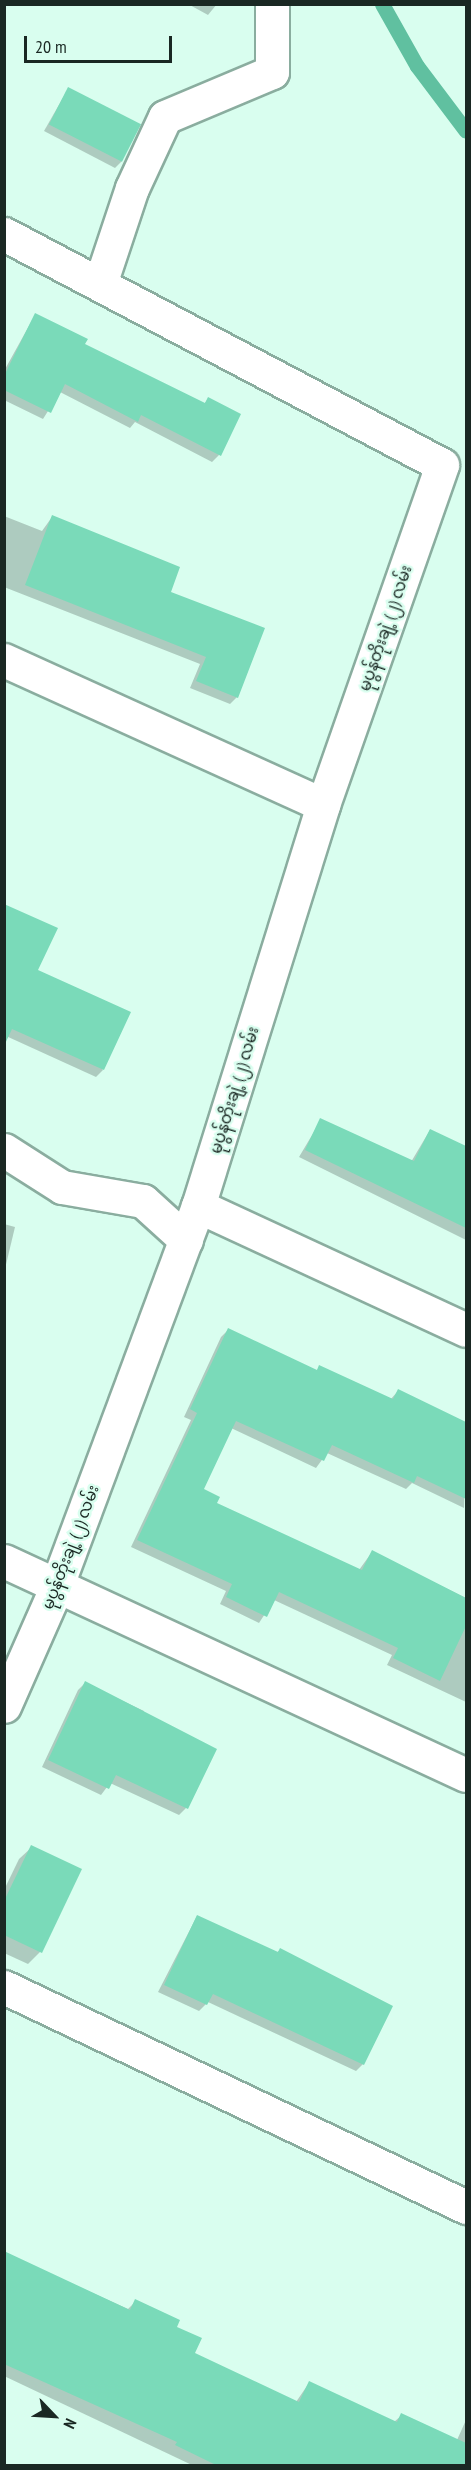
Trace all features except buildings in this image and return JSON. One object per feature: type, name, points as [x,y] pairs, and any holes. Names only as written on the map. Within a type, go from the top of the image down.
[{"type":"street","points":[[4,234],[100,284],[132,188],[165,117],[272,72],[272,4]]},
{"type":"street","name":"မုပွန်တိုးချဲ့ (၂) လမ်း","points":[[4,1706],[57,1586],[198,1206],[323,805],[442,465],[100,284]]},
{"type":"street","points":[[4,660],[323,805]]},
{"type":"street","points":[[4,1150],[62,1187],[143,1201],[186,1240]]},
{"type":"street","points":[[198,1206],[466,1330]]},
{"type":"street","points":[[4,1561],[466,1775]]},
{"type":"street","points":[[4,1988],[466,2207]]},
{"type":"waterway","points":[[382,4],[417,66],[466,131]]}]
